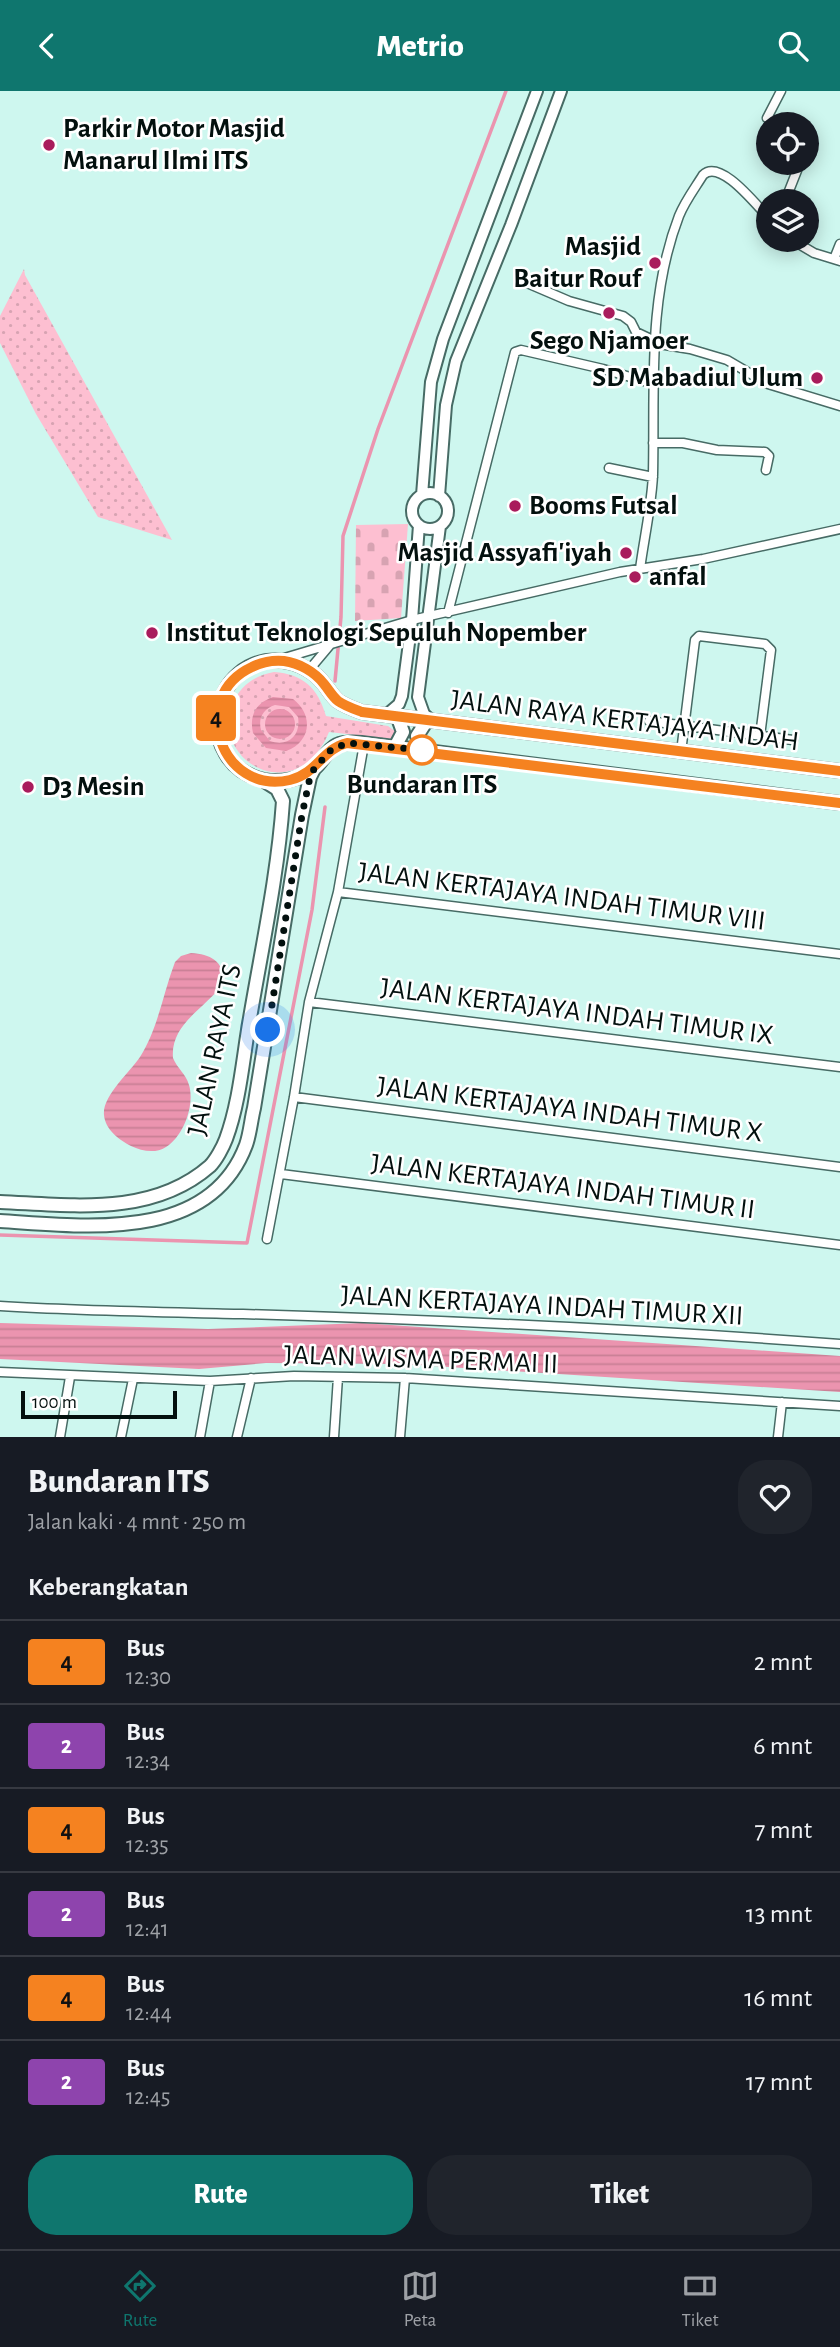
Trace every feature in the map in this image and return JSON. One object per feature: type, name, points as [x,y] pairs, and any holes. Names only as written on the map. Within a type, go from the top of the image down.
[{"type":"main road","points":[[309,670],[294,663],[272,661],[259,664],[235,677],[219,703],[216,719],[219,739],[226,753],[236,765],[259,779],[289,780],[314,769],[337,745],[364,744]]},
{"type":"main road","name":"JALAN RAYA KERTAJAYA INDAH","points":[[309,670],[339,702],[362,712],[840,771]]},
{"type":"main road","points":[[391,717],[403,733],[396,747]]},
{"type":"main road","points":[[422,750],[417,736],[430,722]]},
{"type":"main road","name":"JALAN RAYA KERTAJAYA INDAH","points":[[364,744],[840,803]]},
{"type":"main road","name":"JALAN RAYA ITS","points":[[0,1221],[103,1227],[141,1223],[175,1213],[203,1200],[228,1176],[246,1145],[272,1007],[302,815],[314,769]]},
{"type":"main road","name":"JALAN RAYA ITS","points":[[0,1202],[100,1206],[166,1192],[212,1164],[226,1139],[267,920],[283,801],[277,789],[259,779]]},
{"type":"main road","points":[[252,1004],[272,1007]]},
{"type":"main road","points":[[248,1026],[268,1030]]},
{"type":"street","points":[[440,526],[427,529],[419,525],[412,513],[413,506],[422,495],[431,382],[443,339],[491,219],[537,91]]},
{"type":"street","points":[[439,496],[446,405],[456,361],[561,91]]},
{"type":"street","points":[[770,112],[781,91]]},
{"type":"street","points":[[640,569],[653,477],[653,342],[664,261],[680,215],[707,171],[718,170],[728,176],[756,205]]},
{"type":"street","points":[[491,219],[511,225]]},
{"type":"street","points":[[812,252],[837,260],[840,244]]},
{"type":"street","points":[[527,283],[569,301],[623,316],[631,321],[636,332],[653,342],[719,358],[768,384],[840,405]]},
{"type":"street","points":[[448,613],[515,352],[521,350],[654,384]]},
{"type":"street","points":[[653,443],[683,443],[716,450],[765,452],[769,456],[765,470]]},
{"type":"street","points":[[609,468],[653,477]]},
{"type":"street","points":[[422,495],[430,493],[439,496],[444,501],[448,515],[440,526],[418,697],[430,722]]},
{"type":"street","points":[[391,717],[402,696],[412,620],[419,525]]},
{"type":"street","points":[[272,661],[412,620],[640,569],[703,559],[840,529]]},
{"type":"street","points":[[681,752],[695,640],[699,636],[765,644],[771,650],[760,736]]},
{"type":"street","points":[[309,670],[331,645]]},
{"type":"street","points":[[649,721],[793,740]]},
{"type":"street","points":[[338,892],[364,744]]},
{"type":"street","name":"JALAN KERTAJAYA INDAH TIMUR VIII","points":[[267,1239],[281,1174],[309,1002],[338,892],[840,954]]},
{"type":"street","name":"JALAN KERTAJAYA INDAH TIMUR IX","points":[[309,1002],[840,1067]]},
{"type":"street","name":"JALAN KERTAJAYA INDAH TIMUR X","points":[[294,1097],[840,1167]]},
{"type":"street","name":"JALAN KERTAJAYA INDAH TIMUR II","points":[[281,1174],[840,1245]]},
{"type":"street","name":"JALAN KERTAJAYA INDAH TIMUR XII","points":[[0,1306],[85,1312],[242,1314],[520,1325],[840,1345]]},
{"type":"street","name":"JALAN WISMA PERMAI II","points":[[0,1372],[210,1381],[251,1378],[405,1378],[840,1406]]},
{"type":"street","points":[[60,1437],[70,1377]]},
{"type":"street","points":[[334,1437],[338,1377]]},
{"type":"street","points":[[237,1437],[251,1378]]},
{"type":"street","points":[[400,1437],[405,1378]]},
{"type":"street","points":[[121,1437],[133,1379]]},
{"type":"street","points":[[200,1437],[210,1381]]},
{"type":"street","points":[[778,1437],[782,1402]]},
{"type":"green space","points":[[24,269],[172,540],[98,517],[36,414],[0,343],[0,316]]},
{"type":"green space","points":[[408,524],[401,618],[355,621],[356,525]]},
{"type":"green space","points":[[274,672],[293,676],[308,684],[319,698],[326,716],[388,726],[396,732],[395,737],[391,739],[329,732],[315,755],[298,768],[279,772],[260,769],[245,759],[234,744],[229,725],[233,703],[244,686],[260,676]]},
{"type":"shaded area","points":[[273,697],[293,699],[300,705],[307,720],[305,735],[301,741],[286,751],[266,748],[253,733],[253,715],[258,706]],"holes":[[[275,705],[289,707],[298,717],[295,735],[288,741],[270,741],[261,730],[262,715]]]},
{"type":"shaded area","points":[[280,709],[291,713],[295,724],[291,735],[280,739],[269,735],[265,724],[269,713]]},
{"type":"shaded area","points":[[191,953],[215,960],[222,969],[224,982],[183,1025],[177,1035],[173,1058],[188,1081],[190,1093],[189,1110],[183,1128],[166,1147],[148,1151],[131,1146],[113,1133],[105,1120],[105,1108],[112,1092],[146,1046],[175,962],[181,956]]},
{"type":"shaded area","points":[[0,1323],[208,1329],[362,1323],[840,1356],[840,1392],[402,1364],[266,1363],[199,1369],[0,1359]]},
{"type":"waterway","points":[[335,681],[341,617],[343,536],[378,429],[506,91]]},
{"type":"waterway","points":[[0,1235],[247,1243],[312,910],[325,807]]},
{"type":"bus line","name":"4","points":[[840,771],[362,712],[339,702],[309,670],[284,661],[259,664],[235,677],[219,703],[216,719],[219,739],[236,765],[247,774],[272,781],[289,780],[307,773],[337,745],[347,743],[840,803]]},
{"type":"place","name":"Parkir Motor Masjid Manarul Ilmi ITS","points":[[49,145]]},
{"type":"place","name":"Masjid Baitur Rouf","points":[[655,263]]},
{"type":"place","name":"Sego Njamoer","points":[[609,313]]},
{"type":"place","name":"SD Mabadiul Ulum","points":[[817,378]]},
{"type":"place","name":"Booms Futsal","points":[[515,506]]},
{"type":"place","name":"Masjid Assyafi'iyah","points":[[626,553]]},
{"type":"place","name":"anfal","points":[[635,577]]},
{"type":"place","name":"Institut Teknologi Sepuluh Nopember","points":[[152,633]]},
{"type":"place","name":"Bundaran ITS","points":[[422,750]]},
{"type":"place","name":"D3 Mesin","points":[[28,787]]},
{"type":"route","points":[[268,1030],[306,792],[314,769],[337,745],[347,743],[422,750]]}]
